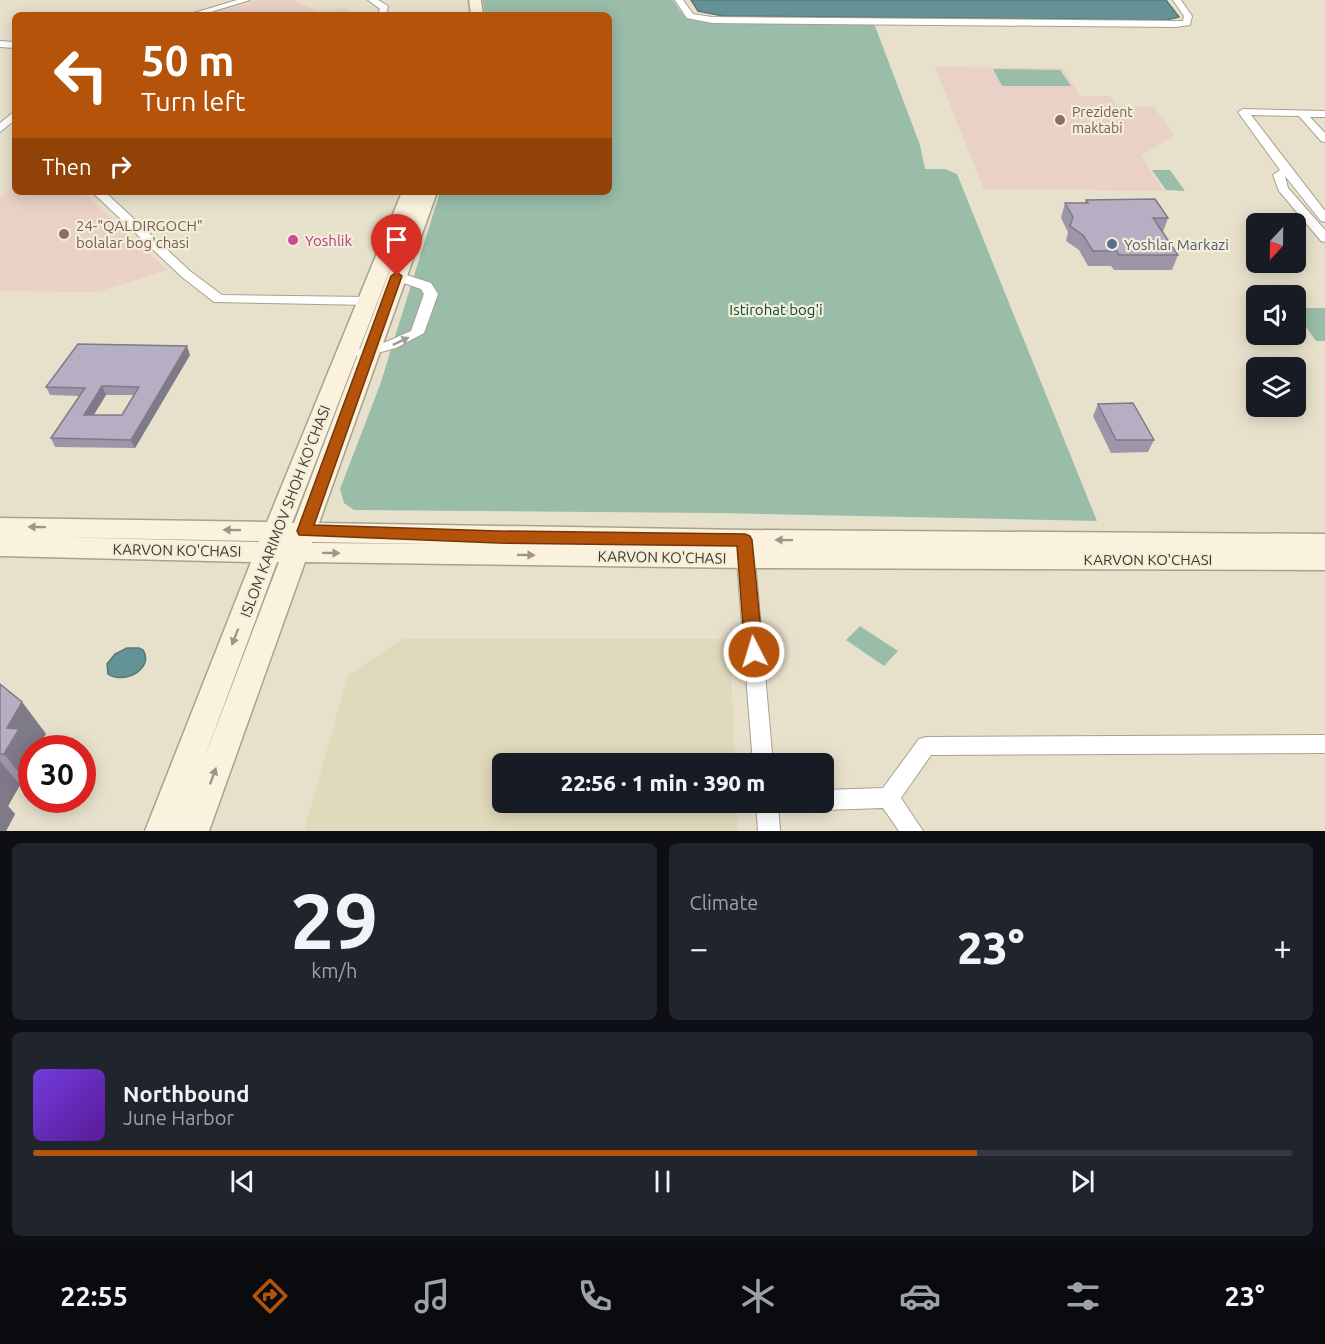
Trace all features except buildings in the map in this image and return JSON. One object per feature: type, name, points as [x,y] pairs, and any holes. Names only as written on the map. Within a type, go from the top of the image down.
[{"type":"main road","name":"ISLOM KARIMOV SHOH KO'CHASI","points":[[161,831],[272,541],[410,195]]},
{"type":"main road","name":"ISLOM KARIMOV SHOH KO'CHASI","points":[[193,831],[427,195]]},
{"type":"main road","points":[[0,527],[272,541]]},
{"type":"main road","name":"KARVON KO'CHASI","points":[[0,546],[272,541],[1325,561]]},
{"type":"main road","points":[[745,549],[1325,544]]},
{"type":"street","points":[[202,12],[246,0]]},
{"type":"street","points":[[302,0],[310,0]]},
{"type":"street","points":[[372,0],[386,8],[384,12]]},
{"type":"street","points":[[679,0],[690,16],[712,20],[1176,24],[1187,22],[1188,16],[1177,0]]},
{"type":"street","points":[[1325,114],[1243,112],[1325,218]]},
{"type":"street","points":[[1302,114],[1325,139]]},
{"type":"street","points":[[0,129],[12,117]]},
{"type":"street","points":[[1287,171],[1279,175],[1283,189],[1325,237]]},
{"type":"street","points":[[101,195],[186,274],[219,299],[368,301]]},
{"type":"street","points":[[345,357],[391,345],[417,333],[431,294],[426,286],[397,276]]},
{"type":"street","points":[[745,549],[762,753]]},
{"type":"street","points":[[888,798],[926,746],[1325,744]]},
{"type":"street","points":[[834,800],[888,798]]},
{"type":"street","points":[[888,798],[912,831]]},
{"type":"street","points":[[768,813],[769,831]]},
{"type":"shaded area","points":[[258,0],[294,0],[318,12],[214,12]]},
{"type":"shaded area","points":[[343,8],[351,12],[318,12]]},
{"type":"shaded area","name":"Prezident maktabi","points":[[935,67],[1063,68],[1080,96],[1110,96],[1116,106],[1153,106],[1174,135],[1141,156],[1164,191],[984,189]]},
{"type":"shaded area","name":"24-\"QALDIRGOCH\" bolalar bog'chasi","points":[[12,187],[12,195],[86,195],[167,270],[98,292],[0,291],[0,198]]},
{"type":"shaded area","points":[[402,639],[730,639],[735,753],[492,753],[492,813],[737,813],[738,831],[304,831],[348,675]]},
{"type":"green space","name":"Istirohat bog'i","points":[[483,0],[673,0],[684,16],[704,21],[872,23],[920,145],[925,169],[945,169],[957,174],[1097,521],[715,513],[354,510],[344,503],[340,489],[380,385],[439,195],[612,195],[612,12],[485,12]]},
{"type":"green space","points":[[993,69],[1060,70],[1071,86],[1002,86]]},
{"type":"green space","points":[[1152,170],[1170,170],[1185,191],[1166,190]]},
{"type":"green space","points":[[1306,308],[1325,308],[1325,341],[1316,341],[1306,327]]},
{"type":"green space","points":[[860,626],[898,651],[884,666],[846,640]]},
{"type":"water","points":[[691,0],[1166,0],[1179,17],[1166,20],[723,16],[698,11]]},
{"type":"water","points":[[127,648],[143,650],[146,657],[141,669],[121,678],[108,674],[107,664],[115,654]]},
{"type":"place","name":"Prezident maktabi","points":[[1060,120]]},
{"type":"place","name":"24-\"QALDIRGOCH\" bolalar bog'chasi","points":[[64,234]]},
{"type":"place","name":"Yoshlik","points":[[293,240]]},
{"type":"place","name":"Yoshlar Markazi","points":[[1112,244]]},
{"type":"route","points":[[397,276],[304,531],[498,537],[745,540],[754,652]]}]
